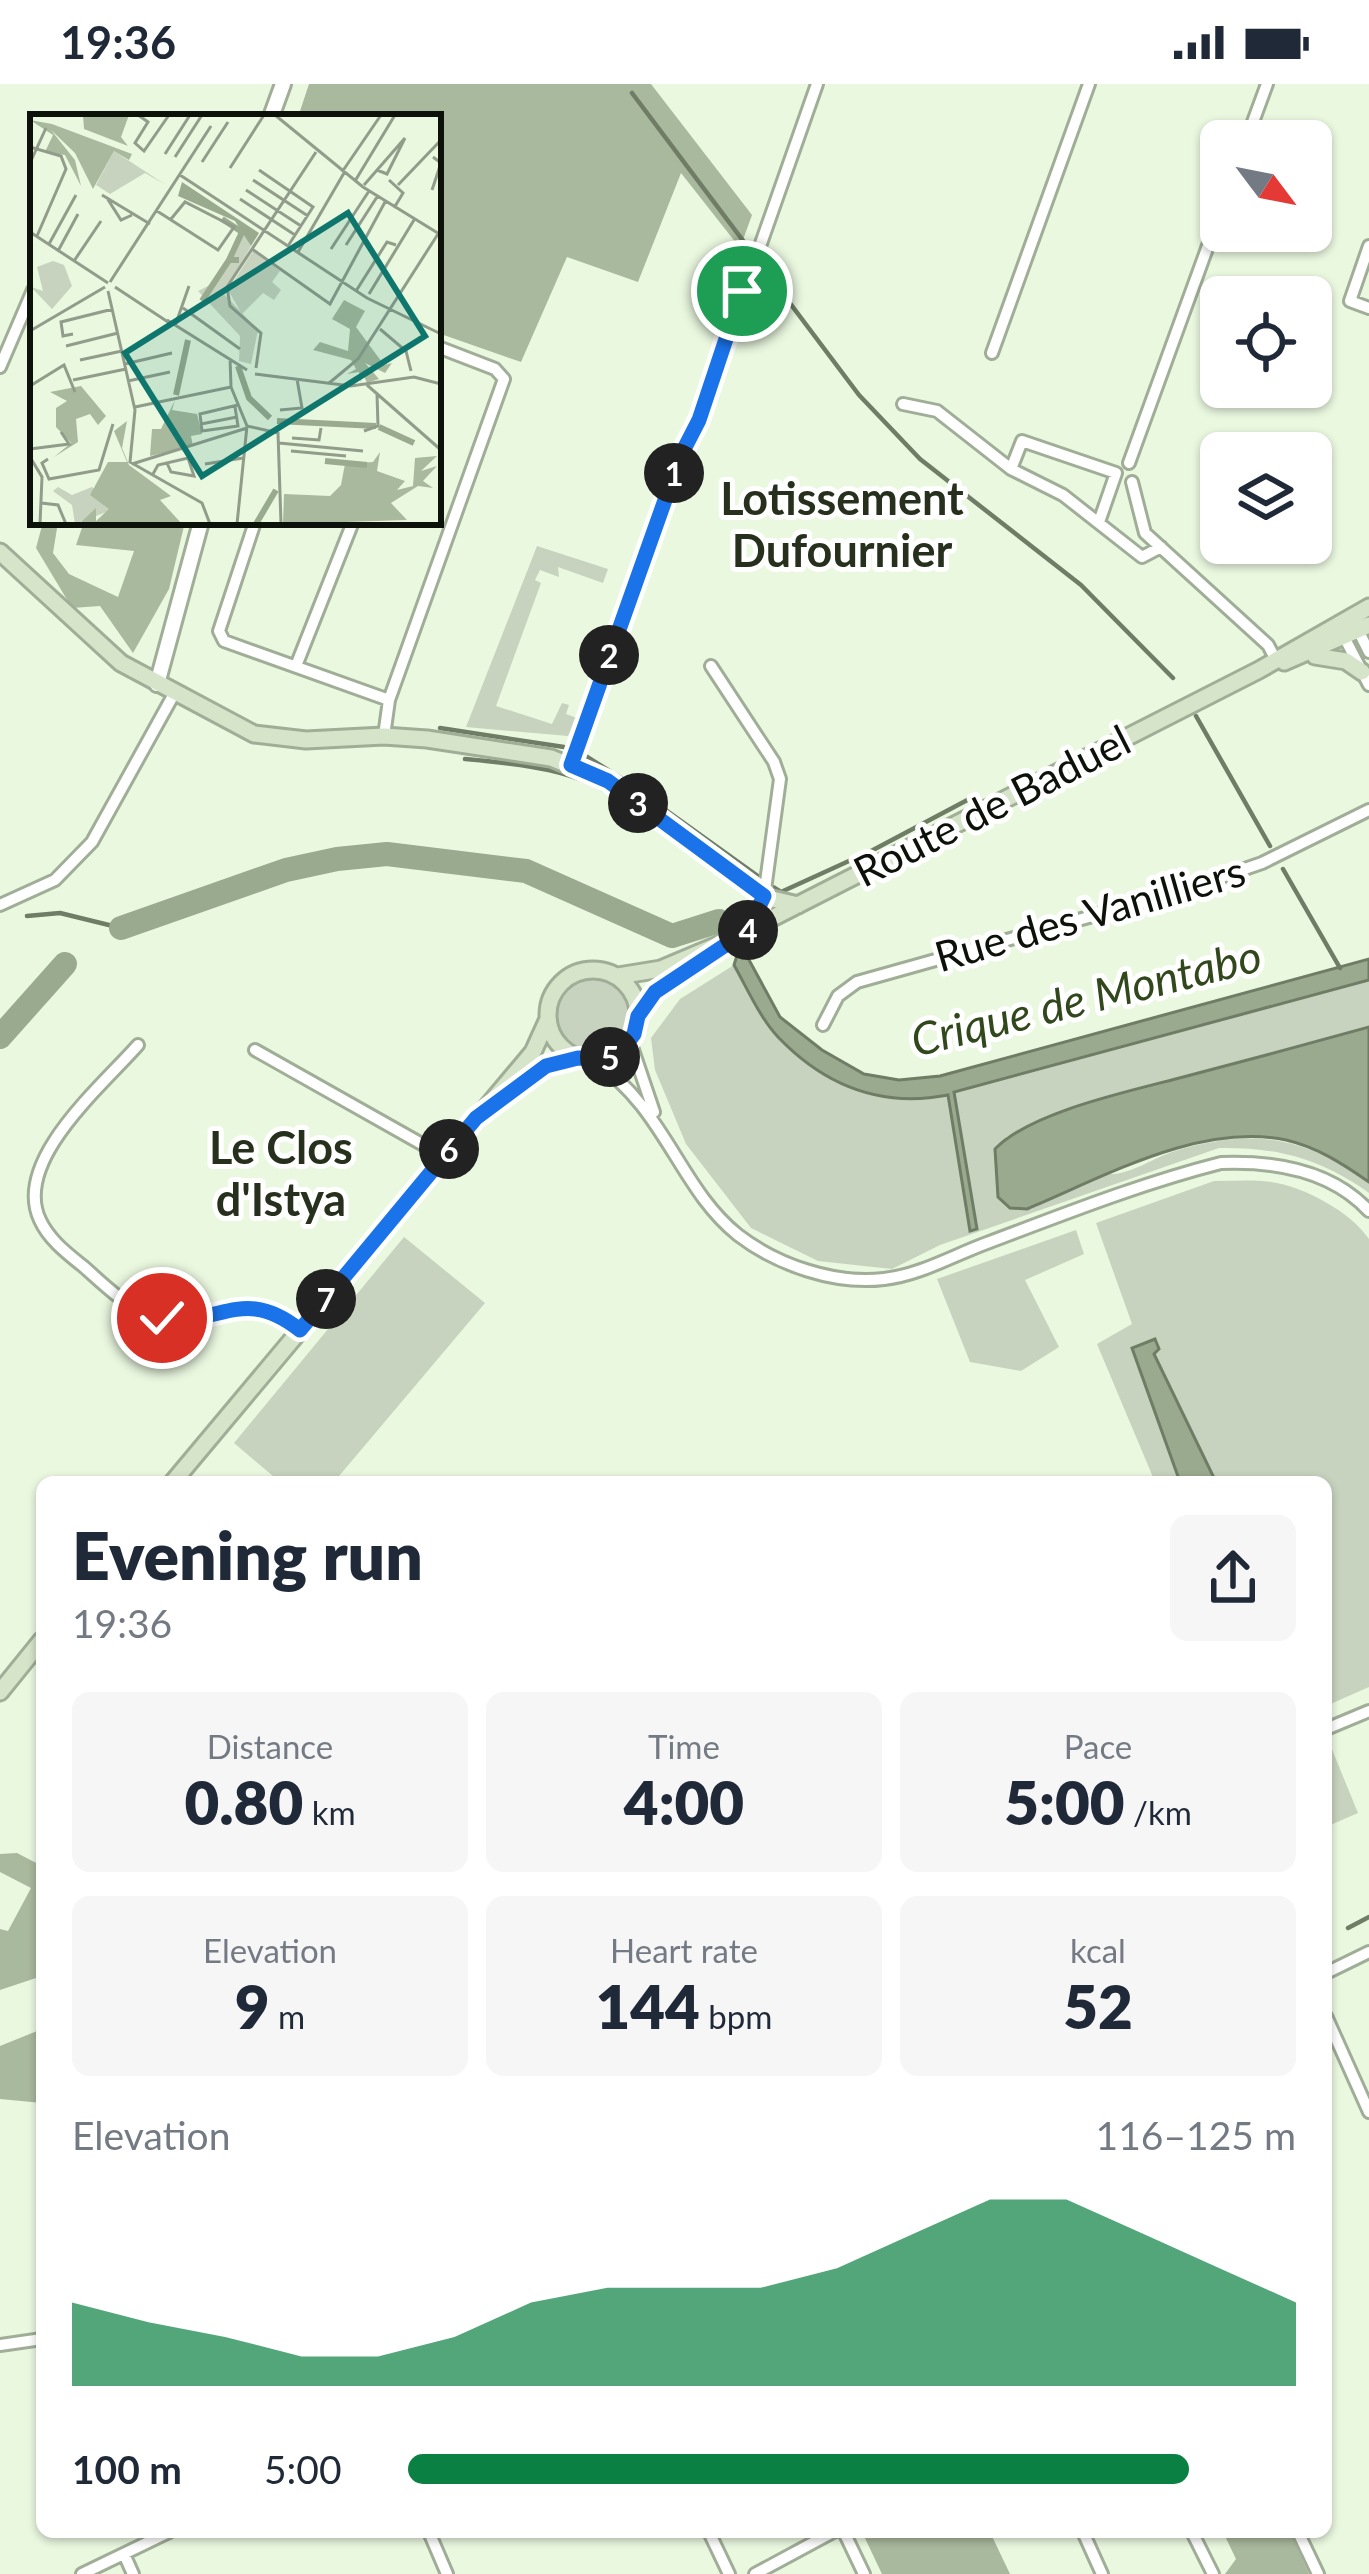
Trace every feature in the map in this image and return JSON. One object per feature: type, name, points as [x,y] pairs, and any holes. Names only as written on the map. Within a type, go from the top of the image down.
[{"type":"main road","points":[[0,553],[121,663],[254,734],[276,739],[384,736],[551,758],[608,781],[764,896],[798,905]]},
{"type":"main road","name":"Route de Baduel","points":[[618,976],[661,969],[725,942],[1258,670],[1369,607]]},
{"type":"main road","name":"Route de Baduel","points":[[1258,670],[1300,658],[1358,632]]},
{"type":"main road","points":[[1300,658],[1324,655],[1346,661],[1366,678]]},
{"type":"main road","points":[[748,930],[764,896]]},
{"type":"main road","name":"Route de Baduel","points":[[638,1016],[655,992],[725,942]]},
{"type":"main road","points":[[178,1476],[443,1156],[533,1052],[556,986],[572,975],[595,969],[618,976],[633,993],[638,1016],[630,1041],[614,1055],[546,1066],[476,1118]]},
{"type":"main road","points":[[548,1019],[560,1047],[585,1059]]},
{"type":"main road","points":[[0,1692],[36,1647]]},
{"type":"street","points":[[272,114],[283,84]]},
{"type":"street","points":[[571,765],[817,84]]},
{"type":"street","points":[[992,352],[1088,84]]},
{"type":"street","points":[[1254,120],[1267,84]]},
{"type":"street","points":[[1369,246],[1350,301],[1369,308]]},
{"type":"street","points":[[1129,463],[1206,252]]},
{"type":"street","points":[[0,368],[30,297]]},
{"type":"street","points":[[384,736],[388,700],[504,380],[495,369],[441,348]]},
{"type":"street","points":[[903,404],[937,411],[1011,469],[1063,495],[1142,557],[1161,547]]},
{"type":"street","points":[[1011,469],[1022,441],[1116,472],[1099,522]]},
{"type":"street","points":[[1132,482],[1145,533],[1268,645],[1276,660]]},
{"type":"street","points":[[157,684],[200,525]]},
{"type":"street","points":[[254,525],[219,631],[224,641],[388,700]]},
{"type":"street","points":[[296,666],[352,525]]},
{"type":"street","points":[[1344,619],[1369,652]]},
{"type":"street","points":[[1358,632],[1366,678]]},
{"type":"street","points":[[711,666],[774,762],[780,779],[764,896]]},
{"type":"street","points":[[0,905],[56,880],[83,853],[174,694]]},
{"type":"street","name":"Rue des Vanilliers","points":[[823,1025],[838,996],[856,982],[1178,892],[1262,863],[1369,810]]},
{"type":"street","points":[[630,1041],[660,1126]]},
{"type":"street","points":[[138,1045],[41,1160],[34,1198],[45,1231],[120,1298],[150,1315],[188,1319],[261,1307],[300,1330]]},
{"type":"street","points":[[255,1050],[443,1156]]},
{"type":"street","points":[[585,1059],[631,1090],[714,1209],[739,1235],[770,1255],[850,1280],[884,1280],[1221,1163],[1260,1162],[1300,1170],[1336,1186],[1369,1211]]},
{"type":"street","points":[[1332,1726],[1369,1711]]},
{"type":"street","points":[[1332,1969],[1369,1952]]},
{"type":"street","points":[[1332,2030],[1369,2113]]},
{"type":"street","points":[[0,2344],[36,2339]]},
{"type":"street","points":[[82,2574],[157,2538]]},
{"type":"street","points":[[432,2538],[447,2574]]},
{"type":"street","points":[[712,2538],[729,2574]]},
{"type":"street","points":[[755,2574],[821,2538]]},
{"type":"street","points":[[847,2538],[864,2574]]},
{"type":"street","points":[[1085,2538],[1102,2574]]},
{"type":"street","points":[[1195,2538],[1213,2574]]},
{"type":"street","points":[[1301,2538],[1318,2574]]},
{"type":"street","points":[[124,2554],[134,2574]]},
{"type":"shaded area","points":[[309,84],[651,84],[752,215],[740,248],[681,173],[638,282],[567,257],[521,362],[441,334],[441,114],[299,114]]},
{"type":"shaded area","points":[[42,525],[58,525],[53,553],[69,574],[118,597],[134,551],[76,545],[83,525],[184,525],[169,589],[133,653],[100,606],[72,608],[36,548]]},
{"type":"shaded area","points":[[537,546],[608,569],[603,583],[558,567],[559,577],[540,570],[535,580],[541,583],[496,706],[552,724],[562,703],[569,705],[566,714],[577,718],[568,736],[466,727]]},
{"type":"shaded area","points":[[737,955],[748,958],[780,1017],[822,1050],[864,1074],[899,1080],[940,1076],[1369,959],[1369,980],[954,1092],[977,1229],[970,1231],[948,1095],[877,1095],[815,1069],[765,1021],[734,965]]},
{"type":"shaded area","points":[[734,965],[776,1035],[815,1068],[931,1098],[1369,980],[1369,1027],[1097,1101],[1006,1137],[1113,1174],[1202,1144],[1276,1141],[1345,1167],[1369,1182],[1369,1193],[1334,1171],[1298,1157],[1219,1148],[940,1245],[892,1269],[818,1261],[751,1228],[686,1144],[655,1070],[651,1038],[680,999]]},
{"type":"shaded area","points":[[593,979],[619,990],[630,1016],[619,1042],[593,1053],[567,1042],[556,1016],[567,990]]},
{"type":"shaded area","points":[[1369,1027],[1369,1182],[1308,1147],[1253,1136],[1187,1145],[1027,1209],[1010,1208],[998,1197],[995,1149],[1033,1124],[1113,1095]]},
{"type":"shaded area","points":[[1214,1181],[1262,1181],[1291,1187],[1336,1208],[1369,1239],[1369,1687],[1332,1703],[1332,1476],[1152,1476],[1097,1344],[1132,1324],[1096,1223]]},
{"type":"shaded area","points":[[1076,1230],[1084,1254],[1025,1280],[1059,1347],[1021,1371],[970,1362],[937,1279]]},
{"type":"shaded area","points":[[404,1237],[485,1303],[339,1476],[273,1476],[234,1443]]},
{"type":"shaded area","points":[[1155,1339],[1159,1349],[1154,1354],[1213,1476],[1178,1476],[1132,1348]]},
{"type":"shaded area","points":[[1332,1749],[1358,1813],[1332,1824]]},
{"type":"shaded area","points":[[17,1853],[36,1863],[36,1978],[0,1990],[0,1929],[8,1931],[31,1888],[0,1872],[0,1854]]},
{"type":"shaded area","points":[[36,2031],[36,2102],[0,2099],[0,2046]]},
{"type":"shaded area","points":[[865,2538],[993,2538],[1010,2574],[882,2574]]},
{"type":"shaded area","points":[[1226,2538],[1293,2538],[1309,2574],[1225,2574],[1236,2559]]},
{"type":"waterway","points":[[632,93],[859,395],[920,459],[1081,585],[1173,678]]},
{"type":"waterway","points":[[1196,716],[1270,846]]},
{"type":"waterway","points":[[440,728],[564,747]]},
{"type":"waterway","points":[[584,755],[632,785]]},
{"type":"waterway","points":[[465,759],[568,775],[625,803]]},
{"type":"waterway","points":[[642,793],[762,879]]},
{"type":"waterway","points":[[773,887],[781,892],[973,797]]},
{"type":"waterway","name":"Crique de Montabo","points":[[121,928],[286,870],[387,854],[526,871],[672,936],[719,921]]},
{"type":"waterway","points":[[1283,869],[1340,968]]},
{"type":"waterway","points":[[719,921],[751,906],[751,893]]},
{"type":"waterway","points":[[27,916],[60,913],[121,928]]},
{"type":"waterway","name":"Crique de Montabo","points":[[0,1037],[65,964]]},
{"type":"waterway","points":[[1348,1928],[1369,1917]]},
{"type":"district","name":"Lotissement Dufournier","points":[[842,525]]},
{"type":"district","name":"Le Clos d'Istya","points":[[281,1174]]},
{"type":"route","points":[[162,1318],[188,1319],[253,1306],[275,1312],[300,1330],[476,1118],[546,1066],[578,1058],[604,1059],[623,1049],[655,992],[748,930],[764,896],[608,781],[571,765],[742,291]]}]
